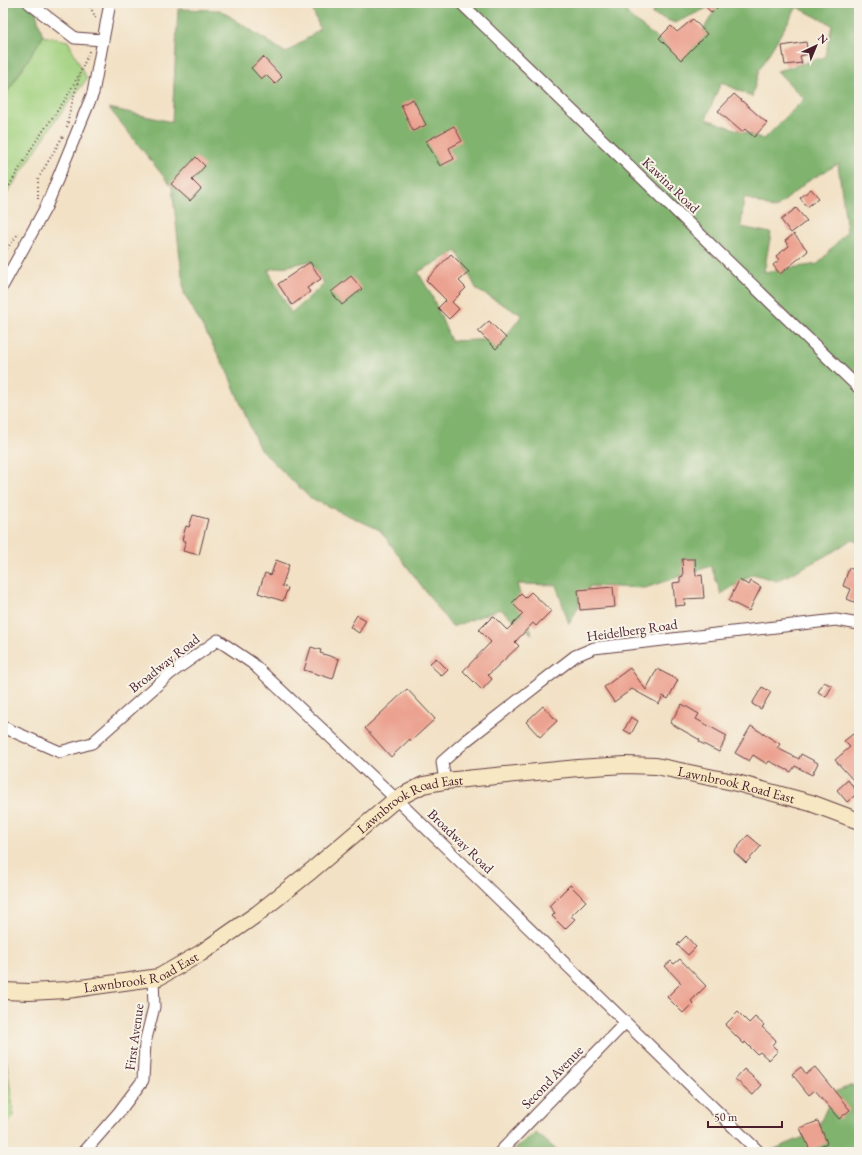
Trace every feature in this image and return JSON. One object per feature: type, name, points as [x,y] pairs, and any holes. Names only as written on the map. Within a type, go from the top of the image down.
[{"type":"street","points":[[28,3],[75,38],[98,40]]},
{"type":"street","points":[[3,285],[46,207],[93,93],[98,40],[110,3]]},
{"type":"street","name":"Kawina Road","points":[[462,3],[859,388]]},
{"type":"street","name":"Heidelberg Road","points":[[445,781],[442,762],[467,740],[574,656],[594,648],[836,620],[859,624]]},
{"type":"street","name":"Broadway Road","points":[[3,726],[60,752],[92,743],[171,673],[218,640],[252,663],[396,799],[759,1152]]},
{"type":"street","name":"Lawnbrook Road East","points":[[3,991],[29,992],[67,990],[159,977],[201,954],[257,914],[311,871],[396,799],[423,785],[445,781],[625,764],[656,766],[740,784],[811,803],[859,821]]},
{"type":"street","name":"First Avenue","points":[[84,1152],[119,1112],[143,1080],[146,1043],[154,1007],[153,978]]},
{"type":"street","name":"Second Avenue","points":[[500,1152],[625,1022]]},
{"type":"path","points":[[88,3],[98,21]]},
{"type":"path","points":[[3,196],[36,141],[65,100],[98,40]]},
{"type":"path","points":[[67,130],[70,110],[81,72]]},
{"type":"path","points":[[38,204],[38,179],[63,136]]},
{"type":"path","points":[[3,256],[21,230]]},
{"type":"green space","points":[[3,3],[33,3],[43,36],[3,99]]},
{"type":"green space","points":[[310,3],[621,3],[630,17],[677,54],[698,39],[719,3],[859,3],[859,544],[852,539],[831,553],[777,581],[753,574],[721,594],[711,566],[645,588],[590,586],[569,624],[556,585],[517,584],[532,634],[500,609],[452,627],[380,530],[310,498],[259,448],[227,371],[184,293],[172,187],[109,108],[172,122],[178,9],[220,10],[286,53],[320,29]],"holes":[[[797,7],[832,25],[825,57],[777,71],[804,99],[764,139],[706,119],[721,82],[752,97],[759,70]],[[838,164],[847,231],[818,264],[764,272],[771,233],[741,227],[744,197],[775,209],[808,181]],[[457,251],[477,290],[522,315],[504,339],[451,341],[432,296],[418,272]],[[311,261],[324,284],[291,313],[268,270]]]},
{"type":"green space","points":[[659,3],[718,3],[675,23],[652,14]]},
{"type":"green space","points":[[43,36],[68,41],[87,79],[55,121],[3,200],[3,99]]},
{"type":"green space","points":[[3,1034],[14,1116],[3,1128]]},
{"type":"green space","points":[[859,1083],[859,1152],[767,1152],[816,1132],[834,1092]]},
{"type":"green space","points":[[536,1133],[559,1152],[511,1152]]},
{"type":"building","points":[[702,3],[722,3],[712,13]]},
{"type":"building","points":[[693,19],[707,34],[681,60],[659,38],[671,26],[677,32]]},
{"type":"building","points":[[806,42],[808,54],[800,56],[802,63],[785,65],[782,46]]},
{"type":"building","points":[[263,57],[282,77],[275,84],[266,75],[261,79],[251,68]]},
{"type":"building","points":[[734,94],[767,123],[754,137],[745,129],[742,132],[718,111]]},
{"type":"building","points":[[413,99],[426,125],[413,131],[401,105]]},
{"type":"building","points":[[454,126],[462,141],[449,148],[454,159],[440,166],[426,141]]},
{"type":"building","points":[[196,157],[205,166],[192,180],[201,189],[190,201],[171,184]]},
{"type":"building","points":[[811,189],[819,198],[807,207],[800,198]]},
{"type":"building","points":[[796,208],[807,221],[791,233],[781,220]]},
{"type":"building","points":[[794,234],[808,251],[780,274],[773,265],[779,260],[776,256],[789,246],[785,241]]},
{"type":"building","points":[[451,254],[469,272],[459,281],[466,288],[452,302],[459,309],[449,319],[438,308],[446,300],[426,280]]},
{"type":"building","points":[[310,262],[321,279],[307,288],[310,292],[292,305],[278,284]]},
{"type":"building","points":[[351,276],[362,289],[342,305],[331,292]]},
{"type":"building","points":[[489,321],[506,338],[496,349],[478,331]]},
{"type":"building","points":[[193,515],[208,519],[199,555],[183,551],[186,541],[182,540],[186,526],[189,527]]},
{"type":"building","points":[[682,559],[695,559],[696,576],[702,575],[704,598],[684,599],[685,605],[675,606],[673,583],[680,582],[680,577],[683,576]]},
{"type":"building","points":[[276,560],[289,565],[282,586],[288,588],[283,601],[258,593],[265,573],[271,575]]},
{"type":"building","points":[[849,568],[857,571],[859,569],[859,604],[847,599],[851,589],[843,586]]},
{"type":"building","points":[[739,580],[749,585],[751,581],[761,587],[749,611],[729,601]]},
{"type":"building","points":[[613,587],[615,607],[580,610],[578,590]]},
{"type":"building","points":[[531,592],[551,611],[536,626],[533,623],[515,642],[519,646],[488,675],[492,679],[482,690],[463,671],[491,642],[479,630],[493,616],[507,630],[523,614],[512,603],[521,594],[525,598]]},
{"type":"building","points":[[357,615],[366,620],[359,633],[350,627]]},
{"type":"building","points":[[311,647],[321,650],[320,653],[339,659],[333,679],[304,670]]},
{"type":"building","points":[[436,658],[448,670],[442,676],[429,664]]},
{"type":"building","points":[[630,668],[646,690],[657,669],[678,680],[668,699],[663,696],[659,704],[632,689],[614,702],[604,687]]},
{"type":"building","points":[[824,682],[832,686],[826,697],[818,692]]},
{"type":"building","points":[[762,687],[771,692],[761,709],[752,704]]},
{"type":"building","points":[[407,689],[435,719],[411,741],[410,739],[391,757],[365,728]]},
{"type":"building","points":[[682,704],[699,714],[696,719],[727,736],[719,752],[699,742],[700,740],[670,723]]},
{"type":"building","points":[[543,706],[557,721],[540,737],[526,722]]},
{"type":"building","points":[[631,717],[638,721],[631,734],[624,730]]},
{"type":"building","points":[[751,726],[780,744],[777,748],[799,759],[801,754],[818,763],[812,775],[795,766],[791,772],[769,761],[767,764],[753,755],[749,761],[735,753]]},
{"type":"building","points":[[853,734],[859,741],[859,751],[855,755],[859,759],[859,775],[853,780],[835,760],[850,747],[844,741]]},
{"type":"building","points":[[848,780],[858,793],[847,802],[837,790]]},
{"type":"building","points":[[748,835],[761,846],[746,863],[734,852]]},
{"type":"building","points":[[570,885],[586,901],[571,916],[575,919],[565,929],[552,916],[555,913],[549,906]]},
{"type":"building","points":[[686,936],[696,947],[688,955],[677,945]]},
{"type":"building","points":[[680,959],[706,986],[691,1001],[693,1003],[683,1013],[667,997],[681,983],[665,966],[671,961],[674,964]]},
{"type":"building","points":[[738,1012],[749,1023],[755,1017],[764,1025],[762,1027],[776,1040],[772,1045],[778,1051],[769,1060],[760,1052],[757,1054],[745,1042],[744,1044],[725,1025]]},
{"type":"building","points":[[801,1067],[806,1074],[815,1067],[850,1110],[839,1119],[815,1090],[809,1095],[792,1074]]},
{"type":"building","points":[[744,1069],[762,1085],[753,1095],[735,1079]]},
{"type":"building","points":[[818,1121],[827,1143],[810,1150],[800,1128]]}]
